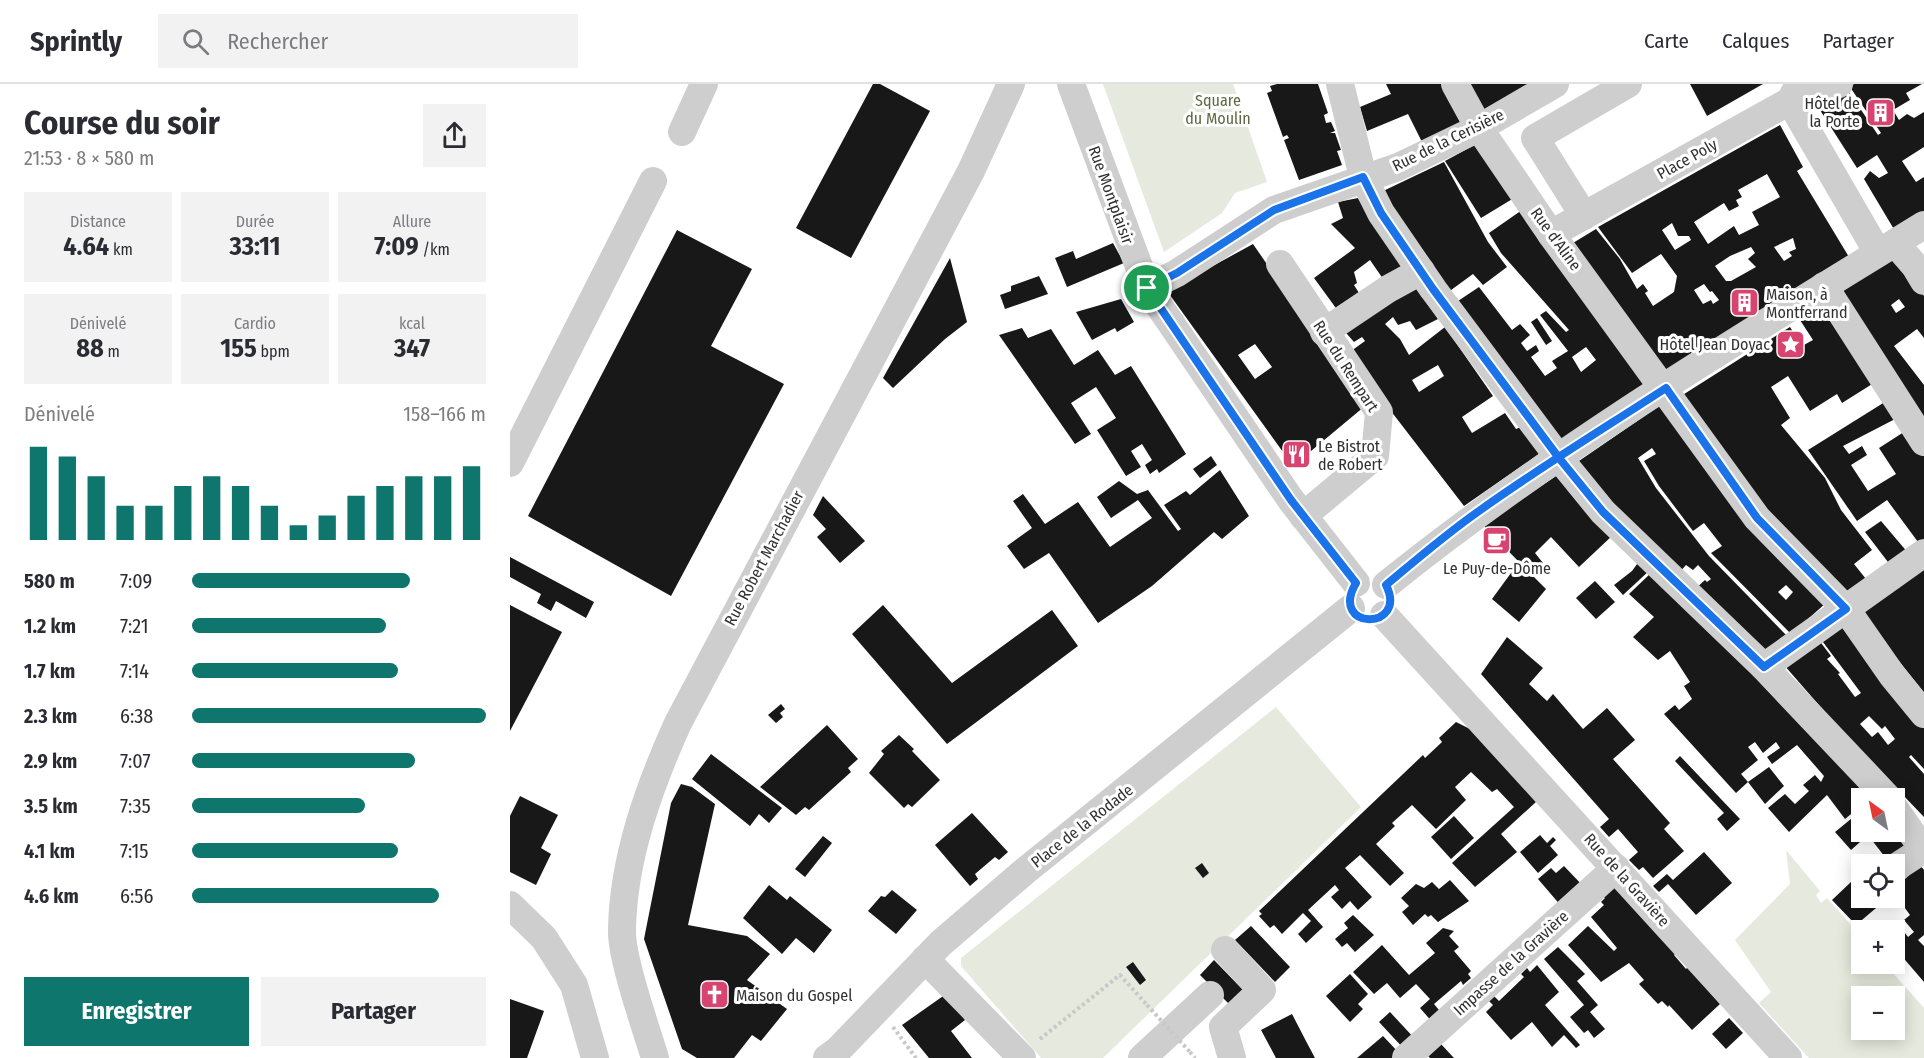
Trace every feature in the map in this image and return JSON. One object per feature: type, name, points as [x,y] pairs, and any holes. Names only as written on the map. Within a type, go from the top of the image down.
[{"type":"street","points":[[682,132],[704,84]]},
{"type":"street","name":"Rue Robert Marchadier","points":[[655,1058],[621,932],[627,880],[654,775],[678,723],[971,171],[1011,84]]},
{"type":"street","name":"Rue Montplaisir","points":[[1071,84],[1147,288],[1303,516]]},
{"type":"street","points":[[1340,84],[1363,177],[1381,213],[1559,458],[1611,520],[1764,667],[1879,788]]},
{"type":"street","name":"Rue d'Aline","points":[[1455,84],[1479,128],[1551,234],[1666,388],[1757,518],[1846,609],[1892,675],[1924,714]]},
{"type":"street","name":"Rue de la Cerisière","points":[[1147,288],[1177,273],[1274,210],[1363,177],[1398,167],[1479,128],[1555,84]]},
{"type":"street","points":[[1584,216],[1535,138],[1629,84]]},
{"type":"street","name":"Place Poly","points":[[1551,234],[1795,93],[1839,84]]},
{"type":"street","points":[[1795,93],[1886,248],[1915,266],[1924,281]]},
{"type":"street","points":[[510,463],[653,181]]},
{"type":"street","points":[[1386,585],[1455,529],[1559,458],[1824,286],[1924,225]]},
{"type":"street","name":"Rue du Rempart","points":[[1280,264],[1379,412],[1375,456],[1303,516]]},
{"type":"street","points":[[1324,332],[1388,289],[1421,271]]},
{"type":"street","points":[[1824,286],[1924,442]]},
{"type":"street","points":[[1303,516],[1354,596],[1357,616],[1366,620],[1376,620],[1384,615],[1390,606],[1390,595],[1386,585],[1377,579],[1366,578],[1354,596]]},
{"type":"street","points":[[1764,667],[1924,553]]},
{"type":"street","name":"Place de la Rodade","points":[[826,1058],[838,1050],[925,959],[1025,870],[1354,596]]},
{"type":"street","name":"Rue de la Gravière","points":[[1384,615],[1466,702],[1788,1058]]},
{"type":"street","points":[[1905,823],[1924,850],[1905,862]]},
{"type":"street","name":"Impasse de la Gravière","points":[[1406,1058],[1616,868]]},
{"type":"street","points":[[510,905],[544,938],[574,985],[595,1058]]},
{"type":"street","points":[[1225,950],[1262,990],[1223,1027],[1232,1058]]},
{"type":"street","points":[[925,959],[1020,1057]]},
{"type":"street","points":[[1142,1058],[1210,995]]},
{"type":"path","points":[[1020,1057],[1120,975],[1195,1058]]},
{"type":"path","points":[[879,1007],[916,1058]]},
{"type":"green space","name":"Square du Moulin","points":[[1103,84],[1233,84],[1267,182],[1235,193],[1222,213],[1164,252]]},
{"type":"green space","points":[[1276,707],[1361,807],[1103,1058],[1041,1058],[961,966],[961,958]]},
{"type":"green space","points":[[1786,850],[1820,891],[1816,895],[1821,903],[1827,898],[1851,925],[1851,974],[1894,974],[1904,986],[1851,986],[1851,1040],[1905,1040],[1905,987],[1924,1008],[1924,1058],[1809,1058],[1759,1003],[1771,992],[1735,940],[1790,884]]},
{"type":"building","points":[[873,84],[880,84],[930,111],[851,258],[796,228]]},
{"type":"building","points":[[1318,84],[1328,113],[1324,115],[1326,123],[1331,122],[1335,131],[1330,133],[1335,133],[1341,150],[1337,151],[1342,165],[1299,180],[1284,140],[1289,138],[1287,135],[1283,137],[1267,93],[1272,91],[1270,86]]},
{"type":"building","points":[[1386,84],[1445,84],[1467,122],[1424,146],[1408,114],[1367,131],[1360,107],[1391,94]]},
{"type":"building","points":[[1465,84],[1537,84],[1483,114]]},
{"type":"building","points":[[1690,84],[1763,84],[1707,116]]},
{"type":"building","points":[[1854,84],[1922,84],[1906,93],[1910,100],[1893,110],[1899,120],[1907,114],[1914,118],[1924,112],[1924,147],[1902,161],[1916,182],[1924,177],[1924,214],[1895,231],[1864,179],[1870,171],[1879,178],[1888,173],[1877,155],[1857,168],[1818,107],[1847,89],[1878,135],[1881,133],[1850,87]]},
{"type":"building","points":[[1780,125],[1803,167],[1797,171],[1849,257],[1665,374],[1568,246],[1596,229],[1620,259],[1637,289],[1643,284],[1648,291],[1645,293],[1653,306],[1674,292],[1677,276],[1661,254],[1632,273],[1598,227]],"holes":[[[1767,174],[1780,197],[1752,212],[1759,225],[1739,235],[1734,226],[1708,244],[1694,222],[1724,203],[1729,211],[1739,206],[1736,200],[1742,197],[1738,190]],[[1672,223],[1678,236],[1689,236],[1691,240],[1675,250],[1662,230]],[[1793,238],[1796,249],[1789,252],[1792,256],[1784,261],[1774,247]],[[1751,247],[1755,253],[1748,259],[1756,267],[1731,281],[1726,281],[1715,266],[1730,256]],[[1704,284],[1719,300],[1713,304],[1711,300],[1703,304],[1694,290]]]},
{"type":"building","points":[[1480,142],[1514,198],[1481,218],[1445,161]]},
{"type":"building","points":[[1444,162],[1488,242],[1507,267],[1483,285],[1473,274],[1447,293],[1381,192]]},
{"type":"building","points":[[1358,198],[1407,275],[1388,286],[1370,260],[1354,272],[1357,283],[1354,285],[1364,301],[1341,315],[1314,278],[1355,248],[1331,224],[1343,218],[1338,202]]},
{"type":"building","points":[[1522,210],[1652,382],[1557,443],[1455,303],[1479,287],[1512,330],[1520,324],[1530,335],[1521,343],[1527,351],[1536,345],[1539,351],[1531,357],[1545,376],[1557,368],[1552,361],[1568,351],[1540,315],[1546,311],[1566,332],[1569,330],[1501,253],[1489,233]],"holes":[[[1586,347],[1596,360],[1581,372],[1572,357]]]},
{"type":"building","points":[[677,230],[752,269],[711,346],[784,384],[671,596],[528,516]]},
{"type":"building","points":[[1113,243],[1124,263],[1067,287],[1055,258],[1073,251],[1076,259]]},
{"type":"building","points":[[1253,244],[1365,406],[1293,466],[1167,291]],"holes":[[[1255,344],[1272,367],[1255,379],[1238,355]]]},
{"type":"building","points":[[1896,256],[1924,296],[1924,338],[1917,329],[1894,346],[1924,385],[1924,428],[1838,294]],"holes":[[[1899,299],[1905,307],[1896,313],[1891,305]]]},
{"type":"building","points":[[950,258],[967,322],[945,339],[893,388],[883,378]]},
{"type":"building","points":[[1039,276],[1048,294],[1005,309],[1000,295],[1011,291],[1011,286]]},
{"type":"building","points":[[1411,280],[1438,319],[1416,330],[1410,321],[1398,325],[1393,317],[1385,324],[1400,339],[1409,355],[1445,327],[1493,396],[1462,417],[1472,433],[1505,413],[1516,429],[1523,426],[1539,454],[1464,506],[1347,354],[1365,341],[1362,337],[1354,342],[1340,326]],"holes":[[[1438,365],[1444,376],[1419,392],[1412,380]]]},
{"type":"building","points":[[1121,299],[1134,322],[1117,332],[1115,328],[1092,340],[1076,312]]},
{"type":"building","points":[[1826,302],[1877,381],[1842,403],[1837,394],[1810,411],[1788,376],[1771,387],[1790,418],[1781,425],[1825,478],[1841,510],[1872,550],[1854,564],[1870,584],[1849,598],[1761,504],[1681,396],[1790,327],[1802,346],[1813,340],[1800,320]]},
{"type":"building","points":[[1537,318],[1552,341],[1546,345],[1531,322]]},
{"type":"building","points":[[1022,328],[1028,338],[1051,329],[1074,365],[1098,350],[1115,375],[1131,366],[1186,454],[1159,473],[1157,469],[1150,474],[1145,465],[1152,460],[1142,444],[1131,451],[1141,467],[1126,476],[1097,430],[1116,418],[1096,387],[1071,403],[1091,434],[1075,444],[999,335]]},
{"type":"building","points":[[1888,400],[1899,417],[1843,446],[1849,454],[1862,446],[1867,455],[1851,465],[1868,491],[1896,474],[1879,448],[1907,430],[1924,456],[1924,544],[1921,546],[1887,500],[1857,521],[1808,450]]},
{"type":"building","points":[[1665,402],[1826,603],[1791,634],[1711,553],[1722,546],[1704,523],[1693,531],[1659,486],[1644,461],[1656,454],[1652,448],[1638,458],[1656,488],[1709,556],[1788,637],[1766,655],[1695,589],[1705,580],[1707,582],[1711,579],[1698,565],[1693,570],[1686,565],[1678,574],[1647,546],[1576,463]],"holes":[[[1786,585],[1793,592],[1786,600],[1778,592]]]},
{"type":"building","points":[[1211,456],[1217,465],[1200,478],[1193,469]]},
{"type":"building","points":[[1220,470],[1249,516],[1222,539],[1214,532],[1152,586],[1098,623],[1049,553],[1024,569],[1007,546],[1032,528],[1013,501],[1023,494],[1045,524],[1078,502],[1110,547],[1152,518],[1138,500],[1111,518],[1097,497],[1119,481],[1137,494],[1148,490],[1178,531],[1181,529],[1164,505],[1186,491],[1190,495]]},
{"type":"building","points":[[1559,474],[1614,534],[1579,567],[1551,537],[1535,553],[1543,563],[1531,574],[1546,589],[1519,622],[1492,599],[1519,562],[1483,525]]},
{"type":"building","points":[[823,496],[865,541],[840,563],[817,537],[826,529],[813,515]]},
{"type":"building","points":[[1881,521],[1909,554],[1891,566],[1865,532]]},
{"type":"building","points":[[510,557],[594,602],[586,618],[556,601],[551,611],[537,603],[541,594],[510,577]]},
{"type":"building","points":[[1640,560],[1650,570],[1623,595],[1614,585],[1632,571]]},
{"type":"building","points":[[1924,565],[1924,693],[1859,610]]},
{"type":"building","points":[[1652,572],[1675,593],[1860,788],[1851,788],[1851,814],[1845,819],[1827,795],[1789,832],[1768,808],[1785,794],[1795,804],[1809,791],[1803,785],[1815,775],[1821,782],[1824,776],[1797,745],[1772,764],[1767,757],[1780,748],[1776,742],[1763,753],[1755,742],[1748,747],[1758,760],[1741,774],[1748,782],[1736,793],[1664,714],[1675,705],[1679,710],[1692,699],[1684,686],[1690,682],[1670,651],[1658,660],[1633,637],[1654,617],[1629,594]]},
{"type":"building","points":[[1595,581],[1615,602],[1596,619],[1576,598]]},
{"type":"building","points":[[510,605],[562,632],[510,731]]},
{"type":"building","points":[[883,605],[952,683],[1052,610],[1078,646],[947,744],[852,634]]},
{"type":"building","points":[[1846,619],[1924,728],[1924,769],[1911,755],[1909,757],[1924,774],[1924,817],[1905,797],[1905,788],[1896,788],[1838,727],[1784,665],[1818,639],[1831,656],[1827,659],[1840,673],[1838,674],[1855,697],[1861,693],[1820,638]],"holes":[[[1869,716],[1882,729],[1885,726],[1895,739],[1888,745],[1878,732],[1872,737],[1860,724]]]},
{"type":"building","points":[[1507,637],[1543,668],[1529,684],[1547,701],[1553,694],[1583,729],[1607,708],[1635,740],[1613,759],[1670,823],[1664,829],[1684,851],[1653,878],[1643,867],[1639,870],[1629,860],[1638,852],[1618,829],[1609,837],[1600,827],[1609,819],[1481,674]]},
{"type":"building","points":[[781,704],[785,709],[780,713],[783,717],[776,723],[768,715]]},
{"type":"building","points":[[1456,722],[1472,730],[1537,801],[1501,834],[1517,852],[1475,887],[1452,863],[1514,807],[1497,789],[1492,792],[1471,772],[1455,787],[1466,800],[1436,829],[1412,805],[1392,823],[1395,826],[1376,844],[1404,873],[1390,886],[1360,855],[1345,868],[1372,897],[1358,910],[1350,901],[1342,909],[1331,897],[1339,890],[1335,885],[1308,910],[1323,927],[1306,943],[1298,934],[1311,921],[1303,913],[1282,934],[1274,925],[1270,928],[1259,916],[1262,914],[1259,911],[1423,755],[1425,758],[1442,742],[1439,738]]},
{"type":"building","points":[[827,725],[858,759],[848,768],[851,772],[809,810],[805,807],[796,815],[760,787]]},
{"type":"building","points":[[899,735],[940,780],[912,807],[908,804],[904,808],[869,773],[884,754],[881,751]]},
{"type":"building","points":[[711,754],[782,808],[769,823],[759,814],[750,826],[692,779]]},
{"type":"building","points":[[1680,756],[1740,819],[1727,831],[1717,819],[1724,813],[1675,761]]},
{"type":"building","points":[[1769,767],[1784,786],[1765,804],[1748,782]]},
{"type":"building","name":"Maison du Gospel","points":[[681,784],[692,787],[715,804],[688,925],[747,936],[770,954],[747,980],[787,1009],[761,1041],[752,1035],[734,1058],[697,1058],[682,1049],[644,939],[671,803]]},
{"type":"building","points":[[520,796],[558,815],[541,848],[551,854],[536,885],[510,872],[510,816]]},
{"type":"building","points":[[972,813],[1008,852],[999,860],[995,857],[975,874],[978,879],[970,886],[935,845]]},
{"type":"building","points":[[1454,816],[1474,838],[1451,859],[1431,837]]},
{"type":"building","points":[[1851,819],[1851,842],[1860,842],[1851,850],[1835,832]]},
{"type":"building","points":[[1540,835],[1547,843],[1553,837],[1556,840],[1550,846],[1558,855],[1538,873],[1520,852]]},
{"type":"building","points":[[823,836],[832,843],[805,877],[795,869]]},
{"type":"building","points":[[1873,842],[1903,842],[1908,848],[1899,854],[1883,854]]},
{"type":"building","points":[[1704,852],[1732,883],[1696,915],[1668,884],[1659,892],[1653,886],[1667,874],[1673,880]]},
{"type":"building","points":[[1202,863],[1209,873],[1203,878],[1195,868]]},
{"type":"building","points":[[1920,865],[1924,870],[1924,935],[1918,940],[1924,946],[1924,982],[1905,960],[1905,933],[1908,937],[1914,932],[1904,920],[1910,915],[1905,908],[1905,879]]},
{"type":"building","points":[[1564,866],[1584,887],[1562,907],[1538,879],[1551,868],[1556,873]]},
{"type":"building","points":[[1450,880],[1469,901],[1438,922],[1431,915],[1428,917],[1425,914],[1413,925],[1402,912],[1409,906],[1401,898],[1416,884],[1424,888],[1432,882],[1439,889]]},
{"type":"building","points":[[1851,882],[1851,908],[1876,908],[1862,920],[1851,920],[1832,900]]},
{"type":"building","points":[[1613,884],[1676,953],[1674,955],[1686,969],[1688,967],[1720,1004],[1692,1030],[1669,1005],[1668,1007],[1662,1001],[1658,1004],[1639,984],[1644,980],[1629,963],[1601,982],[1568,945],[1588,926],[1614,951],[1617,948],[1591,917],[1604,905],[1601,902],[1605,898],[1601,895]]},
{"type":"building","points":[[769,885],[787,900],[790,896],[832,930],[814,953],[796,938],[782,954],[743,918]]},
{"type":"building","points":[[892,890],[917,910],[896,934],[868,911],[881,896],[885,897]]},
{"type":"building","points":[[1353,915],[1374,935],[1355,952],[1347,943],[1342,947],[1335,939],[1348,928],[1344,923]]},
{"type":"building","points":[[1251,926],[1290,967],[1275,982],[1235,940]]},
{"type":"building","points":[[1443,928],[1454,931],[1449,936],[1459,947],[1454,951],[1471,971],[1468,974],[1471,978],[1463,985],[1461,981],[1434,1004],[1443,1015],[1434,1024],[1420,1008],[1430,999],[1416,984],[1400,998],[1387,983],[1374,994],[1353,972],[1382,945],[1409,975],[1435,953],[1426,943]]},
{"type":"building","points":[[1558,947],[1585,974],[1577,981],[1598,1005],[1590,1012],[1605,1029],[1594,1038],[1588,1030],[1584,1033],[1570,1017],[1584,1005],[1544,959]]},
{"type":"building","points":[[1214,960],[1246,993],[1231,1006],[1200,975]]},
{"type":"building","points":[[1133,962],[1146,980],[1140,985],[1126,967]]},
{"type":"building","points":[[1537,965],[1559,992],[1545,1005],[1580,1045],[1576,1048],[1564,1035],[1552,1047],[1532,1022],[1511,1040],[1486,1012],[1493,1005],[1488,1000],[1493,995],[1499,1001],[1524,977],[1521,974],[1527,968],[1530,972]]},
{"type":"building","points":[[1350,974],[1368,994],[1358,1004],[1363,1009],[1350,1022],[1326,996]]},
{"type":"building","points":[[946,994],[965,1020],[951,1031],[972,1058],[929,1058],[902,1025]]},
{"type":"building","points":[[510,999],[544,1011],[527,1058],[510,1058]]},
{"type":"building","points":[[1390,1012],[1416,1040],[1405,1050],[1379,1022]]},
{"type":"building","points":[[1292,1014],[1315,1058],[1276,1058],[1261,1030]]},
{"type":"building","points":[[1729,1018],[1743,1033],[1726,1049],[1712,1034]]},
{"type":"building","points":[[1383,1036],[1400,1054],[1396,1058],[1357,1058]]},
{"type":"building","points":[[1440,1043],[1454,1058],[1430,1058],[1427,1055]]},
{"type":"place","name":"Hôtel de la Porte","points":[[1881,112]]},
{"type":"place","name":"Maison, à Montferrand","points":[[1745,303]]},
{"type":"place","name":"Hôtel Jean Doyac","points":[[1791,344]]},
{"type":"place","name":"Le Bistrot de Robert","points":[[1297,455]]},
{"type":"place","name":"Le Puy-de-Dôme","points":[[1497,540]]},
{"type":"place","name":"Maison du Gospel","points":[[715,995]]},
{"type":"route","points":[[1147,288],[1177,273],[1274,210],[1363,177],[1381,213],[1433,289],[1559,458],[1603,512],[1764,667],[1846,609],[1757,518],[1666,388],[1559,458],[1519,484],[1455,529],[1386,585],[1390,595],[1390,606],[1384,615],[1376,620],[1366,620],[1357,616],[1351,609],[1349,595],[1356,583],[1291,500],[1147,288]]}]
